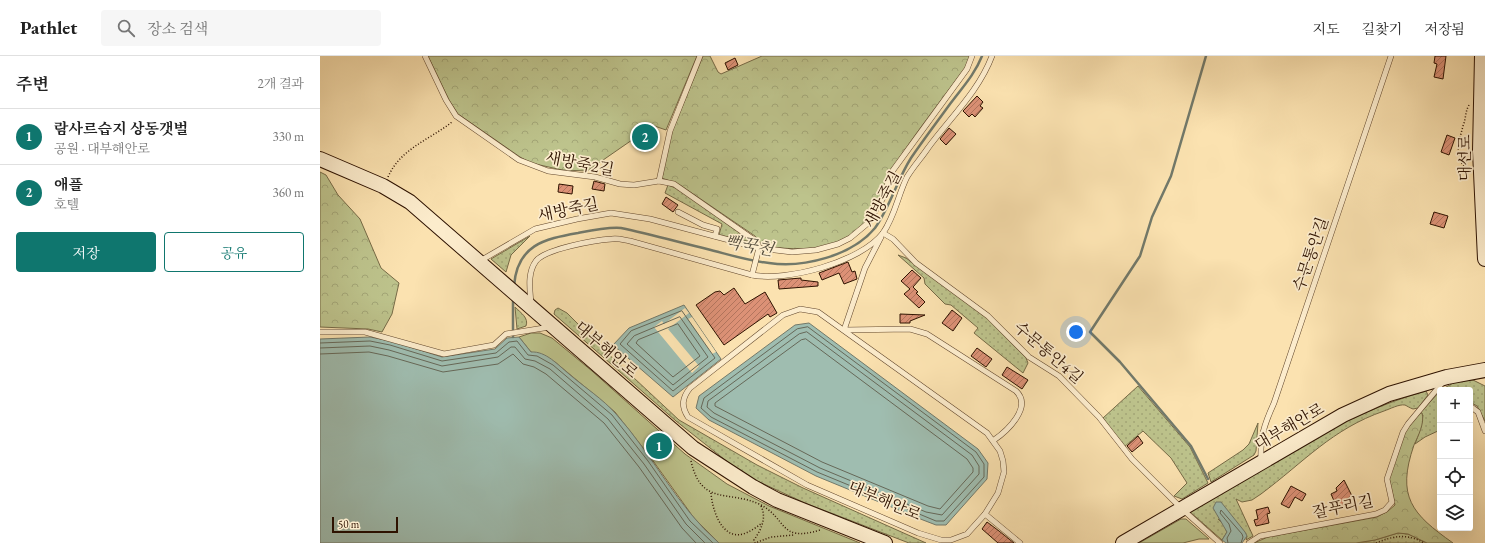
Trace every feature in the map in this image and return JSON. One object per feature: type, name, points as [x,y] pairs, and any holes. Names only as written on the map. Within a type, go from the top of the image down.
[{"type":"street","name":"대선로","points":[[1482,56],[1481,175],[1485,259]]},
{"type":"street","name":"대부해안로","points":[[320,159],[383,186],[410,202],[555,326],[693,448],[717,465],[777,500],[885,543]]},
{"type":"street","name":"대부해안로","points":[[1124,543],[1343,415],[1389,394],[1448,377],[1485,370]]},
{"type":"lane","name":"새방죽2길","points":[[425,56],[446,100],[458,117],[518,160],[540,168],[594,177],[620,184],[634,185],[660,181],[674,184],[754,238],[758,242],[758,249]]},
{"type":"lane","points":[[660,181],[670,131],[700,56]]},
{"type":"lane","name":"새방죽길","points":[[484,265],[535,229],[555,223],[611,213],[650,219],[758,249],[792,252],[816,250],[838,244],[859,232],[868,223],[883,198],[892,173],[967,69],[972,56]]},
{"type":"lane","name":"새방죽길","points":[[528,303],[530,275],[533,265],[539,258],[552,250],[607,239],[630,241],[770,276],[807,271],[826,266],[855,255],[883,233],[899,200],[907,178],[974,88],[989,66],[992,56]]},
{"type":"lane","name":"수문통안길","points":[[1261,462],[1261,437],[1263,429],[1274,404],[1391,56]]},
{"type":"lane","points":[[678,212],[703,225],[717,229],[715,236]]},
{"type":"lane","points":[[883,233],[865,268],[844,330],[919,330],[1016,391],[1020,395],[1022,401],[1017,416],[1003,434],[994,440]]},
{"type":"lane","name":"수문통안4길","points":[[883,233],[893,239],[916,263],[988,316],[1029,356],[1059,376],[1099,416],[1132,459],[1182,509]]},
{"type":"lane","points":[[752,272],[758,249]]},
{"type":"lane","name":"대부해안로","points":[[800,309],[818,312],[844,330],[987,433],[994,440],[1000,451],[1004,472],[998,493],[985,514],[967,534],[960,537],[941,540],[918,533],[807,485],[694,421],[683,409],[683,401],[690,388],[790,312],[800,309]]},
{"type":"lane","points":[[320,332],[365,332],[444,354],[494,345],[506,334],[555,326]]},
{"type":"lane","name":"잘푸리길","points":[[1249,543],[1260,536],[1376,514],[1385,510],[1392,502],[1387,479],[1389,468],[1403,432],[1448,377]]},
{"type":"lane","points":[[1473,408],[1478,412],[1485,431]]},
{"type":"lane","points":[[1182,509],[1220,543]]},
{"type":"lane","points":[[985,514],[1020,543]]},
{"type":"path","points":[[1481,95],[1474,99],[1467,109],[1457,151],[1466,169],[1481,175]]},
{"type":"path","points":[[386,180],[391,170],[404,154],[442,130],[458,117]]},
{"type":"path","points":[[690,459],[697,478],[711,493],[717,518],[724,528],[735,534],[744,534],[762,523]]},
{"type":"path","points":[[711,493],[745,499],[760,505],[770,511],[786,531],[796,534]]},
{"type":"path","points":[[760,505],[764,514],[762,523],[754,540],[755,543],[771,537],[811,533],[824,529]]},
{"type":"path","points":[[1376,543],[1402,536],[1416,539],[1424,543]]},
{"type":"green space","points":[[428,56],[697,56],[666,130],[646,123],[632,140],[587,171],[562,170],[531,163],[458,114],[449,100]]},
{"type":"green space","points":[[703,56],[710,56],[718,72],[721,74],[762,56],[970,56],[965,68],[917,132],[890,172],[882,197],[871,216],[862,227],[849,237],[837,243],[800,249],[763,246],[755,236],[680,185],[662,178],[671,134]]},
{"type":"green space","points":[[320,172],[326,175],[338,195],[360,219],[381,268],[399,283],[392,314],[382,332],[368,329],[320,327]]},
{"type":"green space","points":[[668,185],[678,189],[750,240],[747,241],[719,235],[722,224],[665,193]]},
{"type":"green space","points":[[530,236],[511,255],[506,272],[491,259]]},
{"type":"green space","points":[[898,255],[906,258],[987,318],[1026,358],[1028,363],[1023,373],[974,333],[978,328],[951,305],[945,304],[925,284],[924,278]]},
{"type":"green space","points":[[515,307],[524,316],[527,323],[526,326],[517,329]]},
{"type":"green space","points":[[558,308],[567,313],[679,420],[757,465],[803,488],[926,543],[909,543],[805,503],[755,480],[729,463],[676,421],[554,314],[555,310]]},
{"type":"green space","points":[[531,333],[540,333],[552,338],[592,371],[685,454],[727,484],[769,506],[860,543],[719,543],[694,518],[651,458],[615,412],[555,362],[531,352],[519,337]]},
{"type":"green space","points":[[1473,380],[1485,386],[1485,421],[1477,406],[1473,404],[1473,387],[1446,387],[1455,382]]},
{"type":"green space","points":[[1138,386],[1190,447],[1208,483],[1182,499],[1174,496],[1187,483],[1171,458],[1143,431],[1124,447],[1103,418]]},
{"type":"green space","points":[[1426,391],[1428,395],[1418,408],[1413,409],[1405,405],[1400,405],[1366,418],[1349,427],[1319,447],[1252,500],[1242,502],[1236,499],[1253,536],[1246,540],[1247,536],[1218,519],[1225,526],[1227,532],[1222,540],[1189,511],[1304,443],[1333,428],[1394,401]]},
{"type":"green space","points":[[1437,394],[1437,431],[1415,444],[1421,427],[1423,415],[1420,413]]},
{"type":"green space","points":[[1420,413],[1422,413],[1423,421],[1414,445],[1407,478],[1411,503],[1427,523],[1453,543],[1427,543],[1408,534],[1398,533],[1375,540],[1356,543],[1254,543],[1268,537],[1377,517],[1388,511],[1395,505],[1389,478],[1406,430]]},
{"type":"green space","points":[[1258,423],[1256,451],[1254,455],[1211,482],[1208,473],[1243,450],[1249,444]]},
{"type":"green space","points":[[1181,519],[1186,519],[1209,539],[1199,539],[1183,543],[1139,543]]},
{"type":"green space","points":[[1398,533],[1408,534],[1427,543],[1356,543],[1375,540]]},
{"type":"water","points":[[684,305],[721,359],[673,397],[613,345],[629,328]]},
{"type":"water","points":[[809,323],[978,449],[988,463],[987,479],[946,525],[936,525],[816,476],[709,420],[696,408],[699,396],[795,325]]},
{"type":"water","points":[[370,337],[391,341],[442,357],[495,349],[507,338],[519,337],[531,352],[542,354],[552,359],[611,409],[642,446],[690,513],[719,543],[320,543],[320,339]]},
{"type":"water","points":[[1216,502],[1221,502],[1245,532],[1247,536],[1242,543],[1226,543],[1222,540],[1227,532],[1213,508]]},
{"type":"pier","points":[[685,308],[689,313],[668,329],[699,366],[692,373],[654,327],[662,321],[664,324]]},
{"type":"pier","points":[[692,317],[716,352],[712,354],[688,319]]},
{"type":"building","points":[[1435,56],[1446,56],[1443,79],[1434,77],[1437,64],[1434,63]]},
{"type":"building","points":[[735,58],[738,65],[728,70],[725,63]]},
{"type":"building","points":[[977,96],[983,102],[980,106],[983,108],[975,117],[972,114],[969,117],[963,111]]},
{"type":"building","points":[[646,125],[656,133],[644,148],[634,141]]},
{"type":"building","points":[[949,128],[956,134],[946,145],[940,139]]},
{"type":"building","points":[[1447,135],[1455,138],[1449,155],[1441,152]]},
{"type":"building","points":[[594,181],[605,184],[604,191],[592,189]]},
{"type":"building","points":[[559,184],[573,186],[572,194],[558,192]]},
{"type":"building","points":[[666,197],[678,205],[673,212],[662,204]]},
{"type":"building","points":[[1434,212],[1448,216],[1444,228],[1430,224]]},
{"type":"building","points":[[848,262],[852,272],[855,271],[857,279],[844,284],[839,273],[822,280],[819,273]]},
{"type":"building","points":[[912,270],[921,278],[913,287],[918,292],[916,293],[925,302],[919,308],[904,294],[910,289],[901,281]]},
{"type":"building","points":[[801,278],[801,280],[818,282],[818,286],[779,289],[778,280]]},
{"type":"building","points":[[734,288],[745,304],[765,292],[777,313],[770,317],[768,314],[724,345],[696,305],[715,292],[720,291],[724,295]]},
{"type":"building","points":[[952,310],[962,318],[953,331],[942,323]]},
{"type":"building","points":[[900,314],[925,315],[910,321],[910,323],[900,323]]},
{"type":"building","points":[[977,348],[992,359],[986,367],[971,356]]},
{"type":"building","points":[[1007,367],[1028,380],[1022,389],[1002,375]]},
{"type":"building","points":[[1138,436],[1143,443],[1132,452],[1127,446]]},
{"type":"building","points":[[1344,480],[1355,502],[1338,510],[1331,494],[1337,491],[1336,488]]},
{"type":"building","points":[[1291,486],[1306,494],[1302,501],[1295,497],[1289,508],[1281,504]]},
{"type":"building","points":[[1268,507],[1270,513],[1267,514],[1269,523],[1256,526],[1254,520],[1258,519],[1256,510]]},
{"type":"building","points":[[987,522],[1014,543],[998,543],[982,529]]},
{"type":"waterway","name":"뻑꾹천","points":[[514,286],[516,272],[520,261],[534,246],[554,238],[605,228],[621,228],[745,259],[769,263],[797,264],[811,262],[840,253],[854,246],[875,228],[911,158],[972,75],[982,56]]},
{"type":"waterway","points":[[1206,56],[1171,176],[1152,217],[1140,256],[1090,332],[1120,362],[1191,446],[1208,479]]},
{"type":"waterway","name":"뻑꾹천","points":[[513,299],[513,337]]},
{"type":"place","name":"애플","points":[[645,137]]},
{"type":"place","name":"람사르습지 상동갯벌","points":[[659,446]]}]
